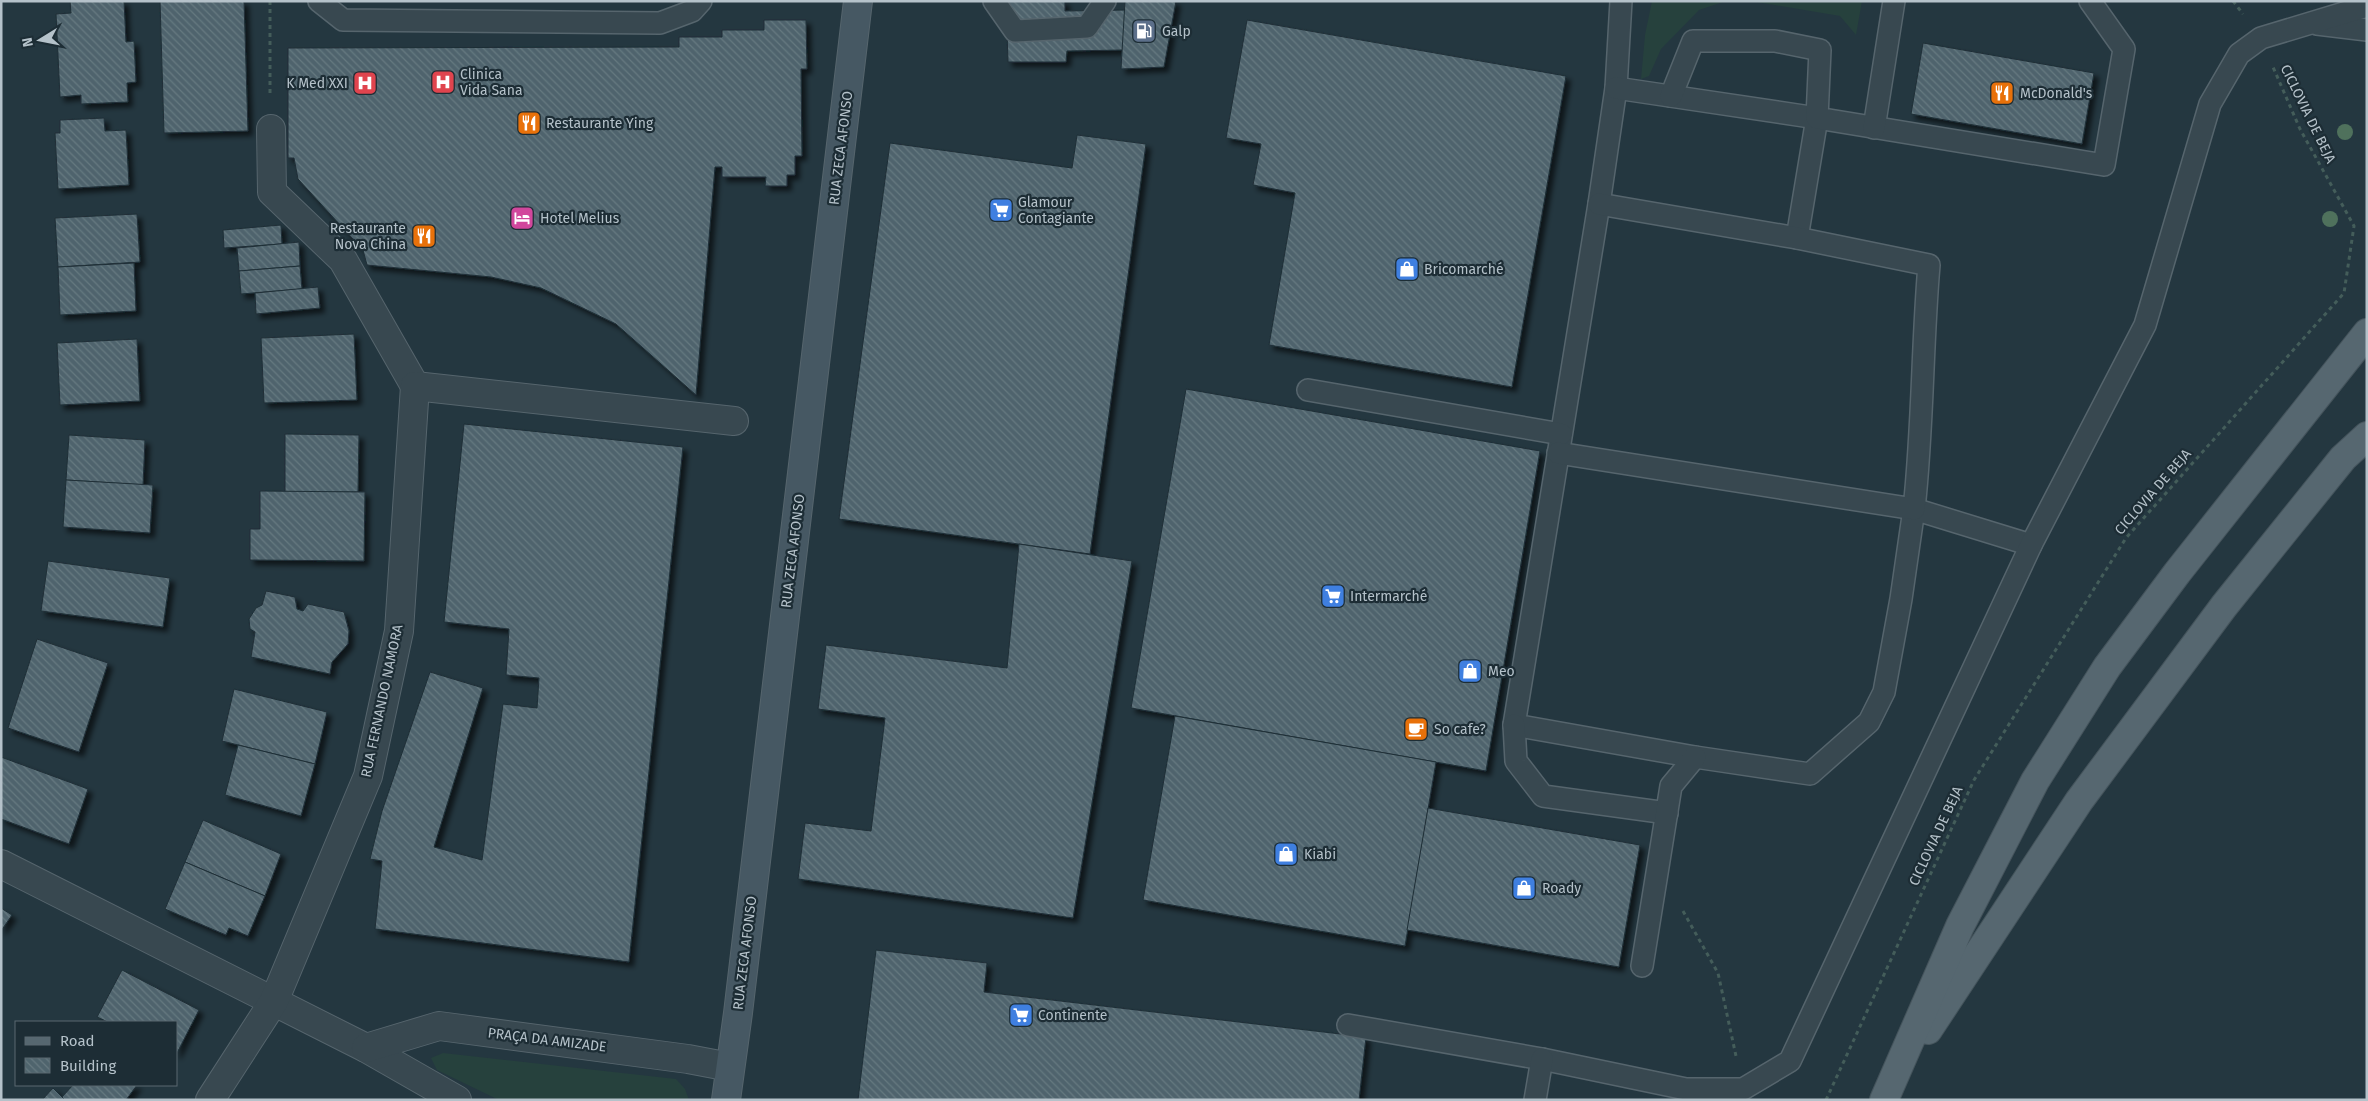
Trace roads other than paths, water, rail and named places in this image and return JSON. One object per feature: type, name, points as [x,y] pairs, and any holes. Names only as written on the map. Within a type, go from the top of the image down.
[{"type":"main road","name":"RUA ZECA AFONSO","points":[[726,1100],[738,1014],[858,1]]},
{"type":"main road","points":[[1885,1097],[1960,926],[2040,773],[2108,667],[2165,589],[2367,333]]},
{"type":"main road","points":[[1885,1097],[2085,793],[2218,614],[2295,516],[2343,458],[2367,436]]},
{"type":"street","points":[[271,129],[272,192],[343,260],[415,386],[734,420]]},
{"type":"street","name":"RUA FERNANDO NAMORA","points":[[210,1100],[274,1001],[368,776],[399,630],[415,386]]},
{"type":"street","points":[[1,864],[366,1048],[457,1100]]},
{"type":"street","name":"PRAÇA DA AMIZADE","points":[[366,1048],[439,1026],[688,1059],[730,1067]]},
{"type":"lane","points":[[319,1],[342,20],[660,23],[692,11],[701,1]]},
{"type":"lane","points":[[994,1],[1015,31],[1088,27],[1106,1]]},
{"type":"lane","points":[[1621,1],[1616,88],[1599,204],[1514,725],[1516,761],[1543,796],[1667,813]]},
{"type":"lane","points":[[1874,128],[1894,1]]},
{"type":"lane","points":[[1616,88],[1817,118],[2104,165],[2124,49],[2090,1]]},
{"type":"lane","points":[[1348,1026],[1542,1059],[1684,1095],[1743,1089],[1790,1061],[2031,545],[2145,325],[2210,104],[2239,54],[2261,38],[2367,6]]},
{"type":"lane","points":[[2309,23],[2367,30]]},
{"type":"lane","points":[[1671,96],[1692,41],[1775,41],[1820,50],[1817,118],[1797,238]]},
{"type":"lane","points":[[1514,725],[1695,757],[1810,774],[1869,722],[1884,692],[1901,599],[1921,446],[1923,331],[1929,265],[1797,238],[1599,204]]},
{"type":"lane","points":[[1308,390],[1560,444],[1914,509],[2031,545]]},
{"type":"lane","points":[[1642,966],[1671,786],[1695,757]]},
{"type":"lane","points":[[1535,1100],[1542,1059]]},
{"type":"place","name":"Galp","points":[[1144,31]]},
{"type":"place","name":"Clinica Vida Sana","points":[[443,82]]},
{"type":"place","name":"K Med XXI","points":[[365,83]]},
{"type":"place","name":"McDonald's","points":[[2002,93]]},
{"type":"place","name":"Restaurante Ying","points":[[529,123]]},
{"type":"place","name":"Glamour Contagiante","points":[[1001,210]]},
{"type":"place","name":"Hotel Melius","points":[[522,218]]},
{"type":"place","name":"Restaurante Nova China","points":[[424,236]]},
{"type":"place","name":"Bricomarché","points":[[1407,269]]},
{"type":"place","name":"Intermarché","points":[[1333,596]]},
{"type":"place","name":"Meo","points":[[1470,671]]},
{"type":"place","name":"So cafe?","points":[[1416,729]]},
{"type":"place","name":"Kiabi","points":[[1286,854]]},
{"type":"place","name":"Roady","points":[[1524,888]]},
{"type":"place","name":"Continente","points":[[1021,1015]]}]
